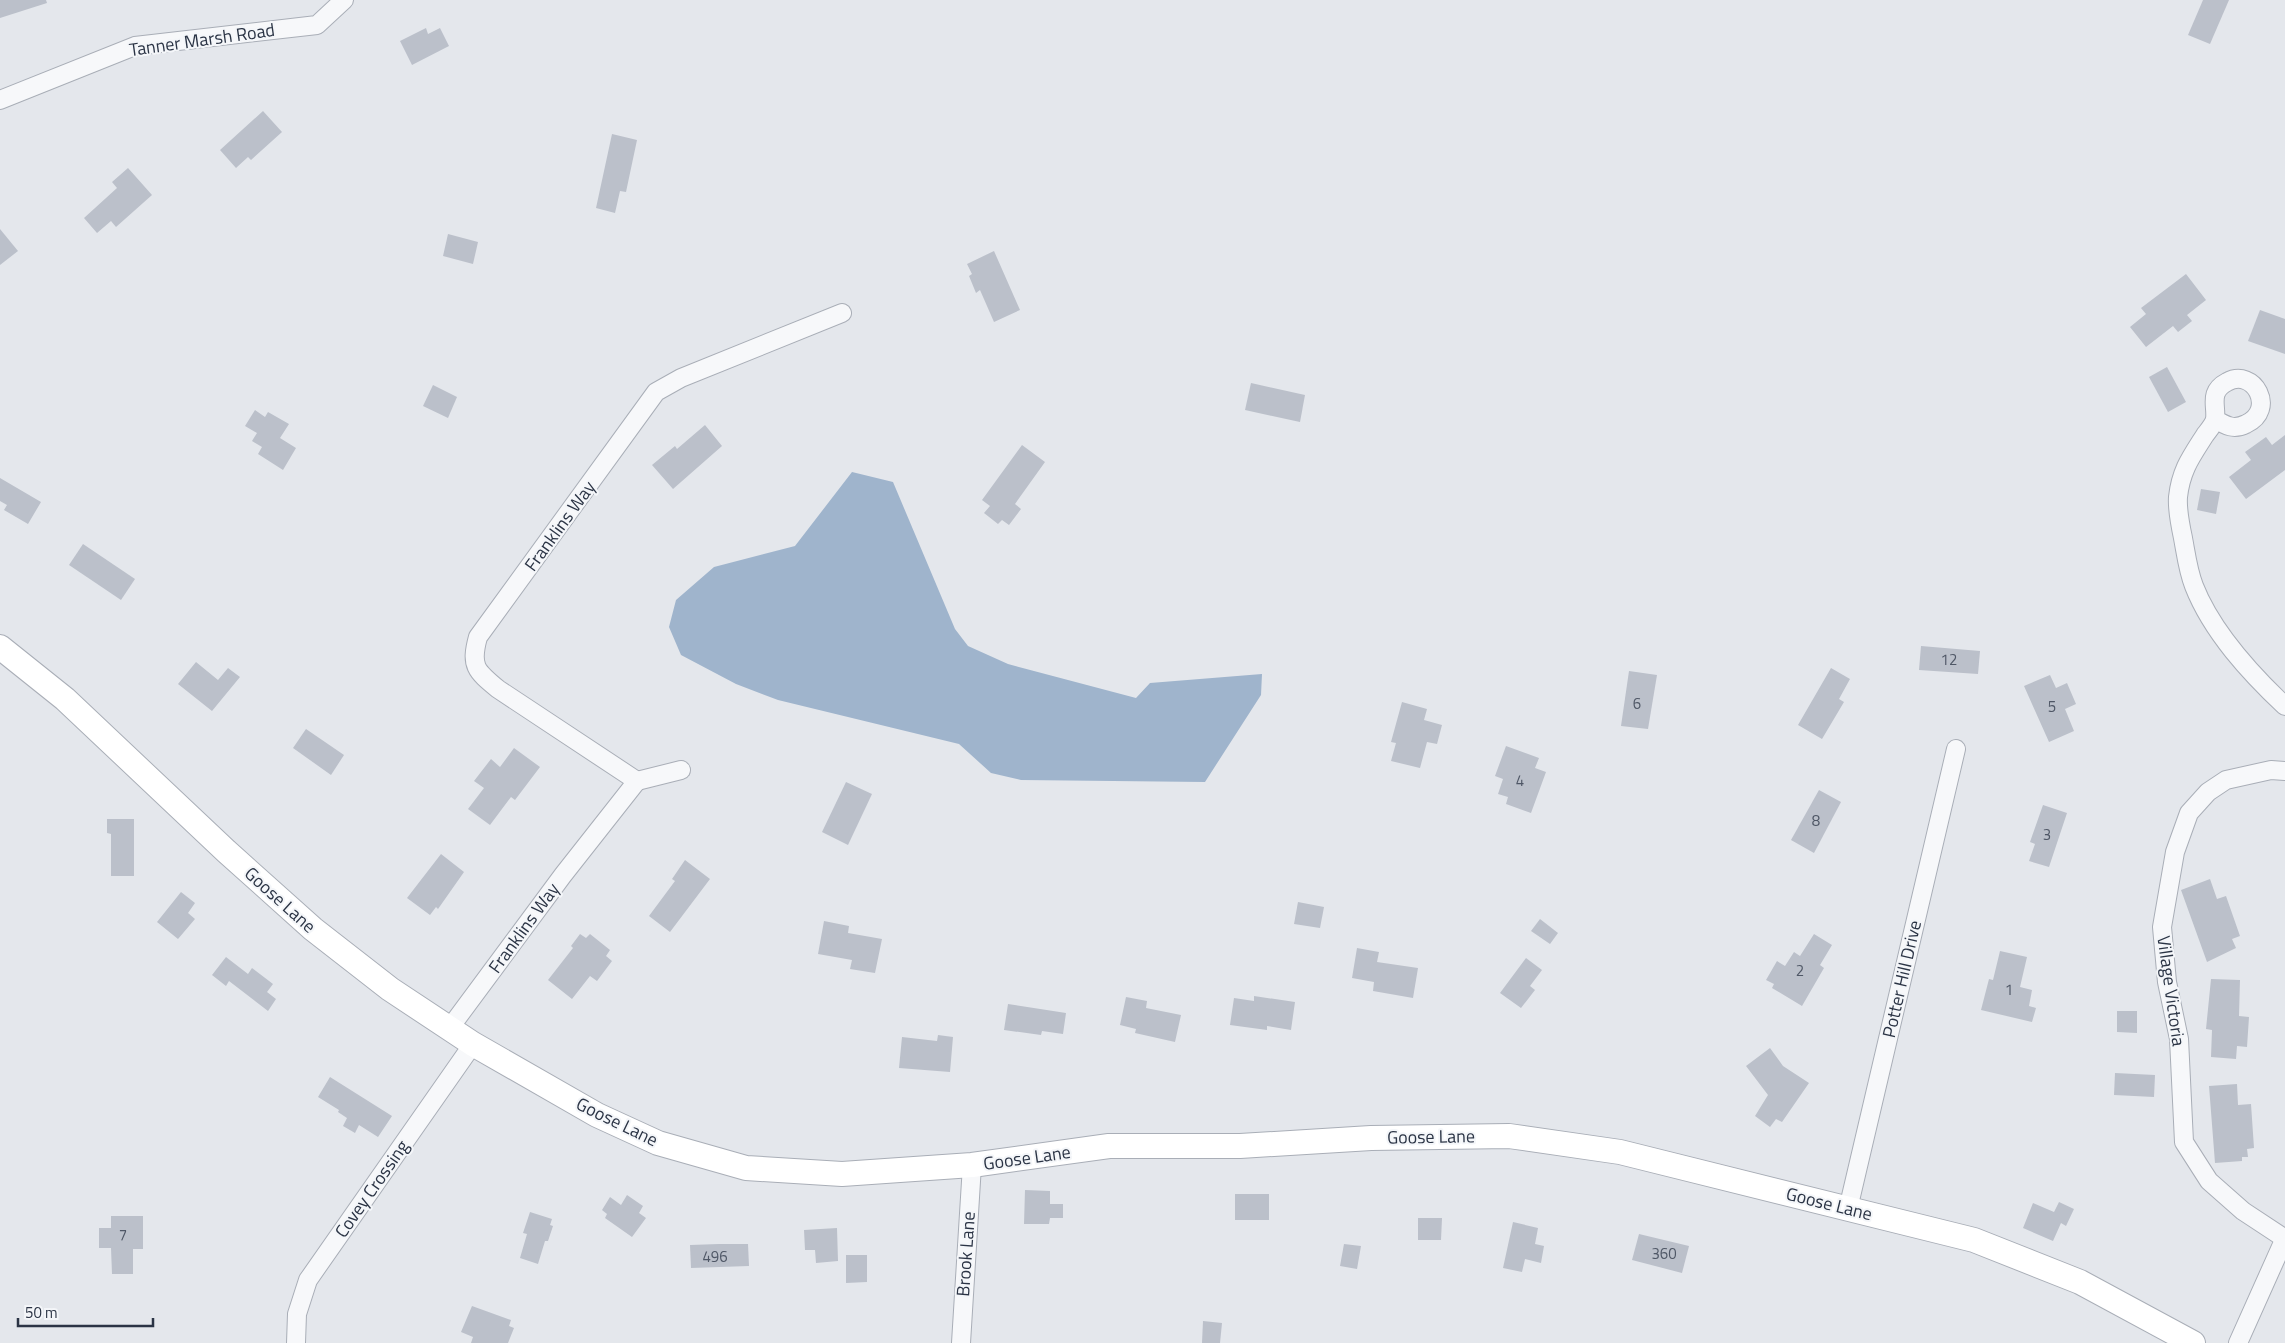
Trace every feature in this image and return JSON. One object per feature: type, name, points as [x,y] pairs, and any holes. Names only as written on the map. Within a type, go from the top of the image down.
[{"type":"street","name":"Tanner Marsh Road","points":[[0,100],[135,46],[317,25],[344,0]]},
{"type":"street","name":"Franklins Way","points":[[448,1029],[563,874],[637,781],[498,689],[479,674],[474,653],[478,637],[656,392],[681,378],[842,313]]},
{"type":"street","points":[[2215,419],[2180,476],[2177,506],[2186,558],[2194,586],[2216,628],[2285,706]]},
{"type":"street","name":"Goose Lane","points":[[0,648],[66,699],[226,851],[313,929],[390,989],[473,1044],[597,1115],[658,1143],[746,1168],[842,1174],[972,1165],[1109,1146],[1240,1146],[1371,1138],[1509,1136],[1620,1152],[1974,1240],[2080,1282],[2193,1343]]},
{"type":"street","name":"Potter Hill Drive","points":[[1848,1209],[1956,749]]},
{"type":"street","points":[[637,781],[681,770]]},
{"type":"street","name":"Village Victoria","points":[[2238,1343],[2285,1238],[2243,1211],[2209,1181],[2184,1142],[2179,1039],[2167,982],[2162,928],[2175,852],[2188,813],[2208,792],[2226,780],[2271,770],[2285,771]]},
{"type":"street","name":"Covey Crossing","points":[[296,1343],[296,1314],[308,1280],[473,1044]]},
{"type":"street","name":"Brook Lane","points":[[961,1343],[972,1165]]},
{"type":"water","points":[[852,472],[893,482],[955,629],[968,646],[1008,664],[1136,698],[1150,683],[1262,674],[1261,695],[1205,782],[1021,780],[991,773],[959,744],[778,700],[736,684],[681,655],[669,627],[676,600],[714,567],[795,546]]},
{"type":"building","points":[[0,0],[46,0],[47,3],[0,18]]},
{"type":"building","points":[[2203,0],[2229,0],[2210,44],[2188,35]]},
{"type":"building","points":[[426,28],[428,34],[440,28],[449,46],[412,65],[400,41]]},
{"type":"building","points":[[263,111],[282,132],[251,160],[248,157],[236,168],[220,150]]},
{"type":"building","points":[[612,134],[637,140],[626,192],[620,191],[615,213],[596,208]]},
{"type":"building","points":[[128,168],[152,195],[116,227],[111,221],[97,233],[84,218],[117,188],[112,182]]},
{"type":"building","points":[[0,229],[18,251],[0,265]]},
{"type":"building","points":[[448,234],[478,242],[473,264],[443,256]]},
{"type":"building","points":[[994,251],[1020,310],[994,322],[980,290],[976,293],[969,276],[972,274],[967,264]]},
{"type":"building","points":[[2186,274],[2206,300],[2187,315],[2192,321],[2178,332],[2173,326],[2146,347],[2130,327],[2146,314],[2141,308]]},
{"type":"building","points":[[2260,310],[2285,319],[2285,354],[2248,341]]},
{"type":"building","points":[[2167,367],[2186,402],[2168,412],[2149,377]]},
{"type":"building","points":[[1251,383],[1305,395],[1300,422],[1245,410]]},
{"type":"building","points":[[433,385],[457,397],[448,418],[423,406]]},
{"type":"building","points":[[255,410],[265,417],[268,412],[289,424],[280,438],[296,448],[283,470],[258,454],[262,447],[252,441],[257,433],[245,426]]},
{"type":"building","points":[[705,425],[722,446],[673,489],[652,465],[675,446],[677,449]]},
{"type":"building","points":[[2285,435],[2285,470],[2246,499],[2229,477],[2251,460],[2245,452],[2266,437],[2272,445]]},
{"type":"building","points":[[1022,445],[1045,462],[1015,504],[1021,509],[1009,525],[1002,520],[998,524],[984,513],[990,506],[982,500]]},
{"type":"building","points":[[0,478],[41,502],[28,524],[4,510],[7,505],[0,501]]},
{"type":"building","points":[[2201,489],[2220,492],[2216,514],[2197,510]]},
{"type":"building","points":[[83,544],[135,579],[121,600],[69,565]]},
{"type":"building","points":[[1921,646],[1980,651],[1978,674],[1919,670]]},
{"type":"building","points":[[196,662],[218,680],[228,668],[240,677],[212,711],[178,684]]},
{"type":"building","points":[[1831,668],[1850,679],[1839,699],[1844,702],[1822,739],[1798,725]]},
{"type":"building","points":[[1629,671],[1657,675],[1648,729],[1621,726]]},
{"type":"building","points":[[2050,675],[2056,688],[2067,683],[2076,704],[2065,709],[2074,731],[2049,742],[2024,686]]},
{"type":"building","points":[[1402,702],[1427,709],[1424,720],[1442,725],[1437,744],[1427,742],[1420,768],[1391,761],[1396,743],[1391,742]]},
{"type":"building","points":[[306,729],[344,755],[331,775],[293,748]]},
{"type":"building","points":[[1506,746],[1539,758],[1535,768],[1546,772],[1531,813],[1506,804],[1508,797],[1498,794],[1503,779],[1495,776]]},
{"type":"building","points":[[514,748],[540,767],[515,800],[511,797],[490,825],[468,809],[484,788],[474,781],[491,759],[500,767]]},
{"type":"building","points":[[846,782],[872,794],[848,845],[822,832]]},
{"type":"building","points":[[1819,790],[1841,802],[1814,853],[1791,840]]},
{"type":"building","points":[[2043,805],[2067,813],[2049,867],[2029,861],[2035,844],[2030,842]]},
{"type":"building","points":[[107,819],[134,819],[134,876],[111,876],[111,834],[107,833]]},
{"type":"building","points":[[441,854],[464,872],[438,909],[436,907],[430,915],[407,898]]},
{"type":"building","points":[[685,860],[710,879],[670,932],[649,916],[675,881],[672,879]]},
{"type":"building","points":[[2210,879],[2217,899],[2226,896],[2240,936],[2232,939],[2236,948],[2207,962],[2181,890]]},
{"type":"building","points":[[181,892],[195,903],[188,913],[195,919],[178,939],[157,922]]},
{"type":"building","points":[[1298,902],[1324,907],[1320,928],[1294,924]]},
{"type":"building","points":[[1540,919],[1558,933],[1550,944],[1531,931]]},
{"type":"building","points":[[824,921],[849,926],[848,933],[882,939],[875,973],[850,969],[852,960],[818,954]]},
{"type":"building","points":[[580,934],[586,938],[590,934],[610,950],[606,956],[612,961],[597,981],[590,976],[572,999],[548,980],[573,948],[571,946]]},
{"type":"building","points":[[1814,934],[1832,945],[1820,965],[1824,968],[1802,1006],[1772,988],[1774,984],[1766,980],[1777,961],[1785,966],[1794,952],[1800,956]]},
{"type":"building","points":[[1357,948],[1379,952],[1377,962],[1418,968],[1413,998],[1373,991],[1374,982],[1352,978]]},
{"type":"building","points":[[2000,951],[2027,957],[2020,987],[2032,990],[2029,1006],[2036,1008],[2032,1022],[1981,1010],[1989,979],[1993,980]]},
{"type":"building","points":[[226,957],[248,974],[252,968],[273,984],[267,992],[276,999],[268,1011],[229,981],[226,986],[212,975]]},
{"type":"building","points":[[1526,958],[1542,970],[1530,986],[1535,990],[1521,1008],[1500,993]]},
{"type":"building","points":[[2211,979],[2240,980],[2239,1016],[2249,1017],[2247,1047],[2237,1046],[2236,1059],[2211,1057],[2212,1030],[2206,1029]]},
{"type":"building","points":[[1254,996],[1295,1002],[1291,1030],[1267,1026],[1267,1030],[1230,1025],[1234,998],[1254,1001]]},
{"type":"building","points":[[1126,997],[1147,1001],[1146,1008],[1181,1015],[1175,1042],[1135,1033],[1136,1029],[1120,1025]]},
{"type":"building","points":[[1008,1004],[1066,1013],[1063,1034],[1042,1031],[1041,1035],[1004,1030]]},
{"type":"building","points":[[2117,1011],[2137,1011],[2137,1033],[2117,1032]]},
{"type":"building","points":[[938,1035],[953,1037],[950,1072],[899,1068],[902,1037],[937,1041]]},
{"type":"building","points":[[1770,1048],[1783,1066],[1809,1083],[1782,1122],[1776,1119],[1770,1127],[1755,1116],[1768,1095],[1746,1066]]},
{"type":"building","points":[[2115,1073],[2155,1075],[2154,1097],[2114,1095]]},
{"type":"building","points":[[330,1077],[392,1116],[378,1137],[359,1125],[355,1133],[343,1126],[347,1118],[338,1112],[339,1110],[318,1097]]},
{"type":"building","points":[[2237,1084],[2238,1105],[2251,1104],[2254,1148],[2247,1149],[2248,1157],[2242,1157],[2242,1161],[2215,1163],[2209,1086]]},
{"type":"building","points":[[1025,1190],[1050,1191],[1050,1204],[1063,1204],[1063,1218],[1050,1218],[1049,1224],[1024,1224]]},
{"type":"building","points":[[1235,1194],[1269,1194],[1269,1220],[1235,1220]]},
{"type":"building","points":[[627,1195],[643,1206],[639,1213],[646,1218],[632,1237],[605,1218],[607,1214],[602,1210],[610,1197],[621,1205]]},
{"type":"building","points":[[2059,1202],[2074,1209],[2066,1226],[2061,1223],[2053,1241],[2023,1228],[2033,1203],[2054,1212]]},
{"type":"building","points":[[530,1212],[552,1219],[550,1225],[553,1226],[548,1241],[545,1241],[538,1264],[520,1258],[527,1234],[523,1233]]},
{"type":"building","points":[[111,1216],[143,1216],[143,1249],[133,1249],[133,1274],[112,1274],[111,1248],[99,1248],[99,1228],[111,1228]]},
{"type":"building","points":[[1418,1218],[1442,1218],[1441,1240],[1418,1240]]},
{"type":"building","points":[[1513,1222],[1538,1228],[1535,1244],[1544,1246],[1541,1263],[1525,1259],[1522,1272],[1503,1268]]},
{"type":"building","points":[[837,1228],[838,1261],[816,1263],[815,1250],[805,1250],[804,1230]]},
{"type":"building","points":[[1639,1234],[1689,1246],[1682,1273],[1632,1260]]},
{"type":"building","points":[[748,1244],[749,1266],[691,1268],[690,1245]]},
{"type":"building","points":[[1344,1244],[1361,1246],[1357,1269],[1340,1266]]},
{"type":"building","points":[[846,1255],[867,1255],[867,1282],[846,1283]]},
{"type":"building","points":[[472,1306],[511,1320],[509,1326],[514,1328],[508,1343],[471,1343],[473,1337],[461,1332]]},
{"type":"building","points":[[1203,1321],[1222,1323],[1220,1343],[1202,1343]]}]
